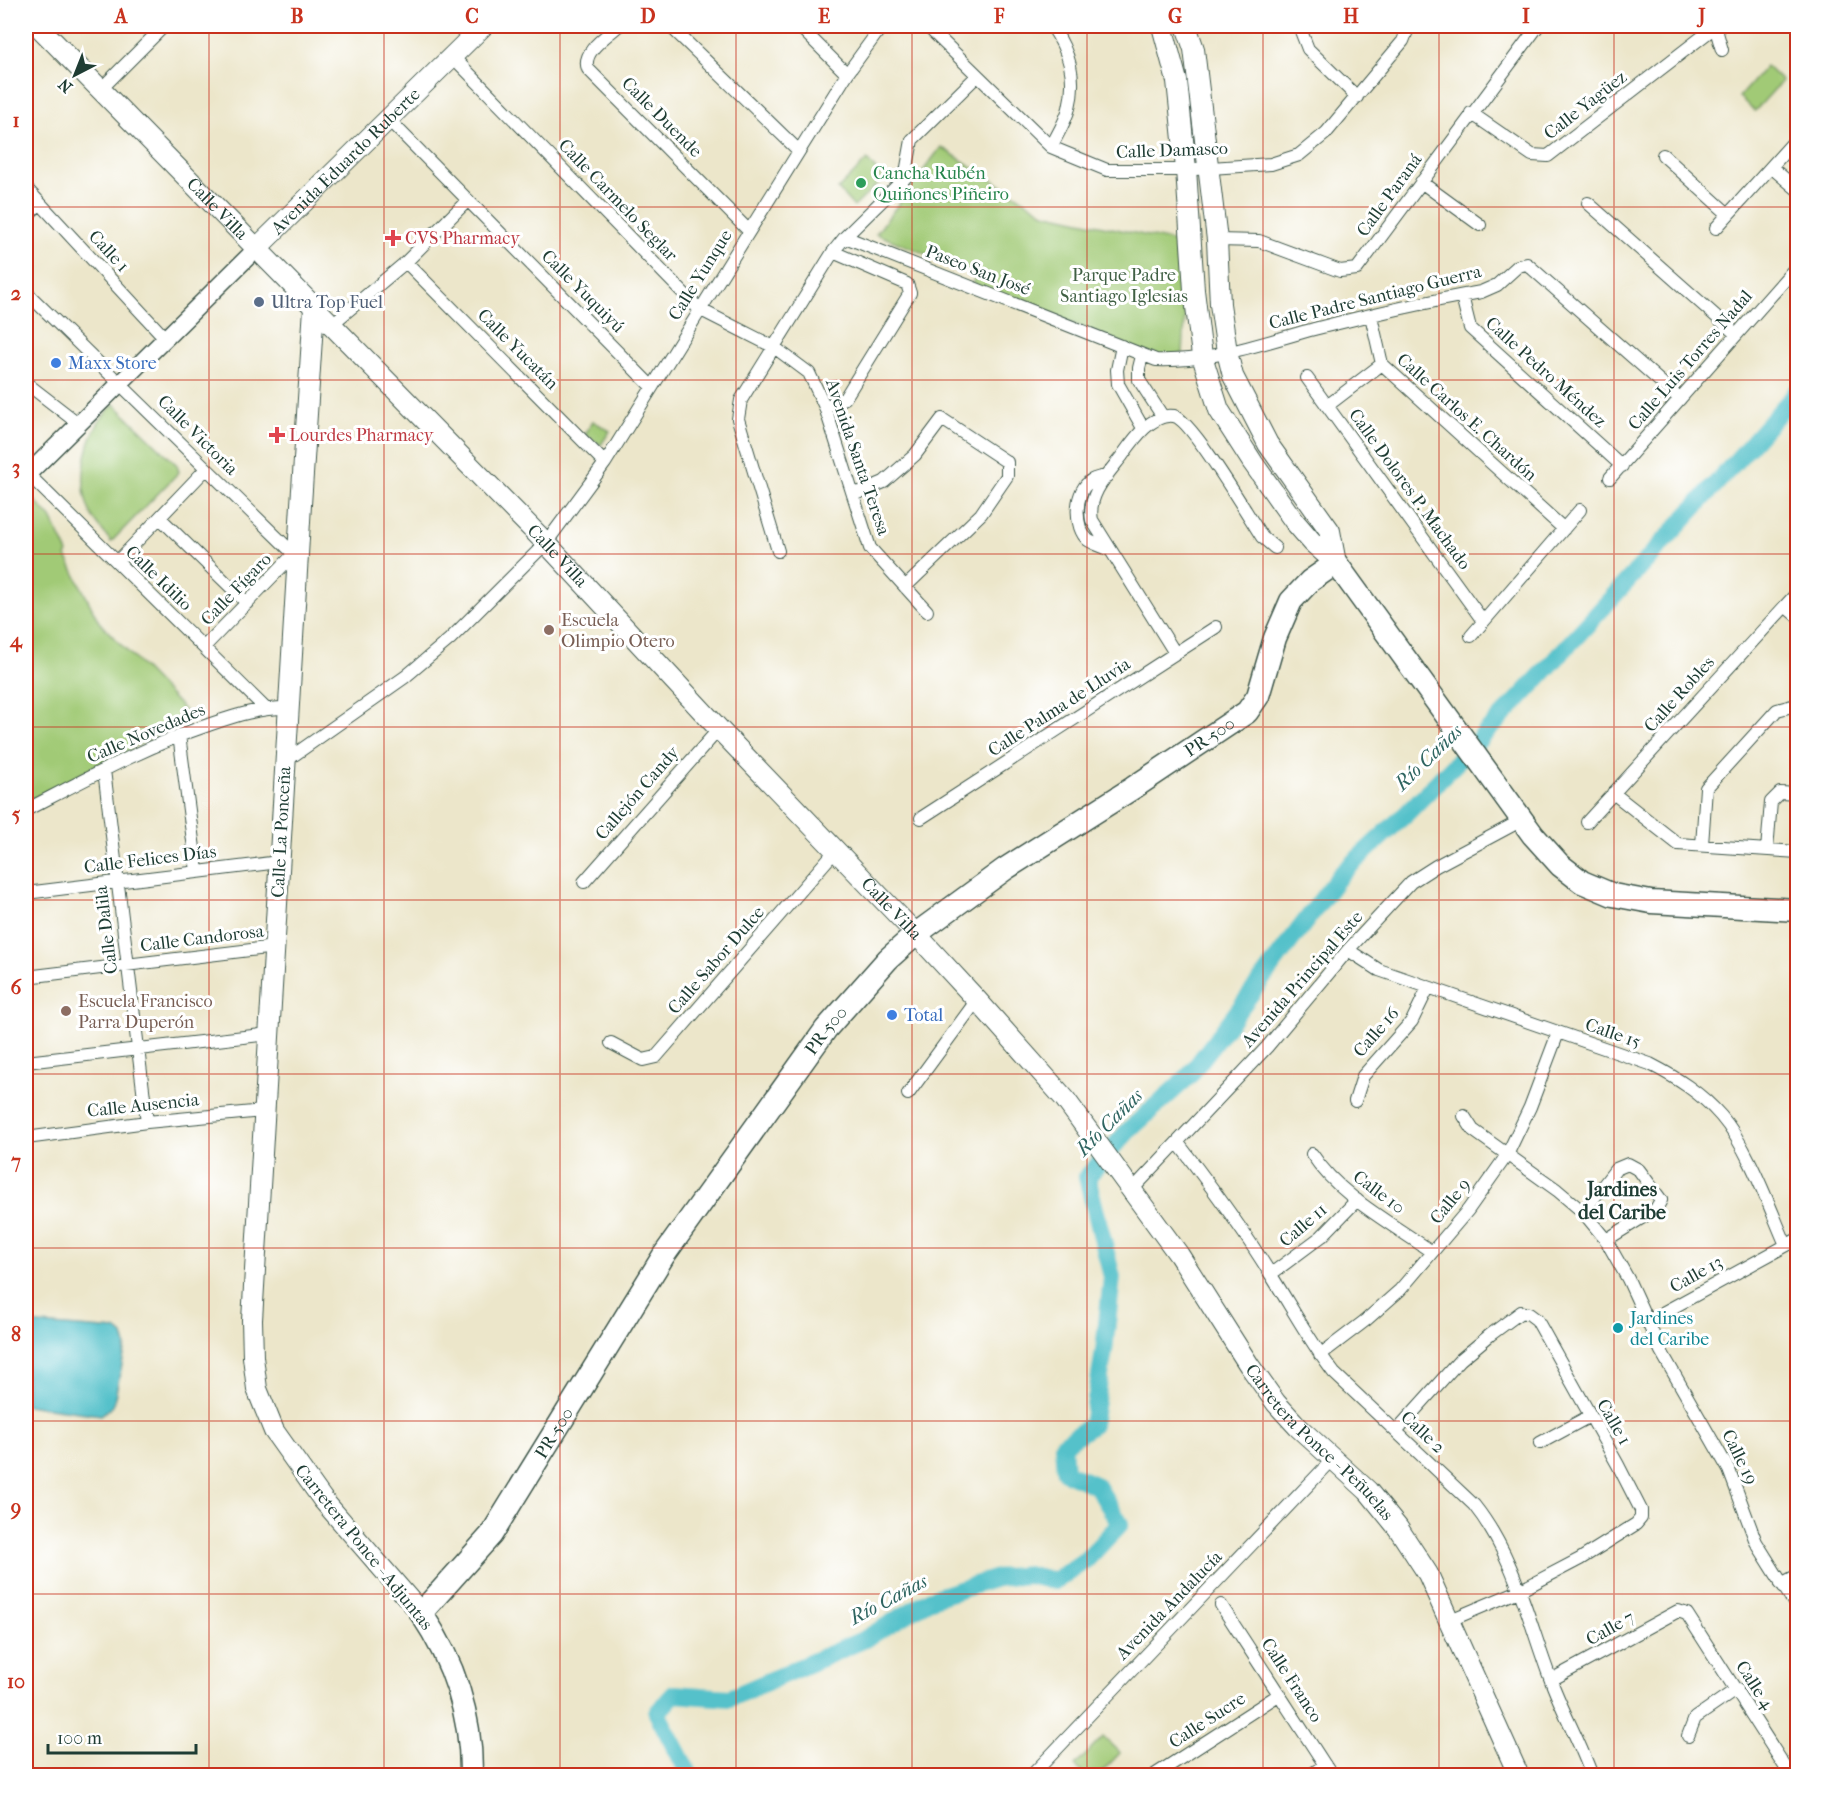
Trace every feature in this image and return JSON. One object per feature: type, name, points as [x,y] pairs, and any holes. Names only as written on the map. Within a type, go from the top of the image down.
[{"type":"highway","points":[[1336,563],[1544,849],[1582,882],[1614,895],[1651,902],[1797,910]]},
{"type":"highway","name":"PR-500","points":[[421,1613],[491,1535],[664,1255],[826,1029],[888,959],[916,934],[1005,869],[1133,788],[1246,712],[1258,696],[1275,638],[1291,601],[1310,581],[1336,563]]},
{"type":"highway","name":"Carretera Ponce - Adjuntas","points":[[421,1613],[445,1653],[467,1715],[471,1776]]},
{"type":"main road","name":"Calle Villa","points":[[38,26],[546,543],[977,1000],[1065,1099],[1086,1128]]},
{"type":"main road","name":"Avenida Eduardo Ruberte","points":[[257,248],[483,26]]},
{"type":"main road","points":[[1162,26],[1177,81],[1192,263],[1214,354],[1231,400],[1250,435],[1267,457],[1295,482],[1330,531],[1336,563]]},
{"type":"main road","points":[[1186,26],[1194,49],[1217,240],[1220,304],[1214,354],[1219,410],[1252,463],[1294,520],[1313,543],[1336,563]]},
{"type":"main road","name":"Calle La Ponceña","points":[[253,1357],[252,1320],[275,947],[295,556],[314,308]]},
{"type":"main road","name":"Carretera Ponce - Peñuelas","points":[[1086,1128],[1179,1255],[1276,1403],[1298,1427],[1368,1491],[1398,1528],[1428,1574],[1519,1776]]},
{"type":"main road","name":"Carretera Ponce - Adjuntas","points":[[253,1357],[257,1389],[274,1431],[323,1500],[421,1613]]},
{"type":"street","points":[[101,89],[164,26]]},
{"type":"street","name":"Calle Duende","points":[[618,26],[588,54],[586,61],[588,69],[749,231]]},
{"type":"street","points":[[670,26],[799,151]]},
{"type":"street","points":[[799,26],[847,74]]},
{"type":"street","name":"Calle Yunque","points":[[284,762],[405,677],[450,639],[546,543],[605,463],[847,74],[882,26]]},
{"type":"street","name":"Calle Damasco","points":[[927,26],[1051,147],[1107,170],[1186,169],[1271,164],[1299,155],[1326,134],[1403,41],[1409,26]]},
{"type":"street","points":[[1051,147],[1070,108],[1072,73],[1066,48],[1052,26]]},
{"type":"street","points":[[1299,26],[1308,49],[1357,97]]},
{"type":"street","name":"Calle Paraná","points":[[1217,240],[1259,241],[1340,271],[1357,269],[1538,26]]},
{"type":"street","points":[[1715,26],[1722,50]]},
{"type":"street","name":"Calle Yagüez","points":[[1471,113],[1532,155],[1548,156],[1715,26]]},
{"type":"street","name":"Calle Carmelo Seglar","points":[[452,56],[699,309],[774,347]]},
{"type":"street","points":[[778,551],[738,419],[741,400],[833,252],[845,237],[905,178],[912,140],[977,76]]},
{"type":"street","name":"Calle Yuquiyú","points":[[388,118],[651,386]]},
{"type":"street","points":[[1716,228],[1797,136]]},
{"type":"street","points":[[1663,155],[1728,214]]},
{"type":"street","points":[[1771,167],[1797,190]]},
{"type":"street","points":[[1421,182],[1465,223],[1480,225]]},
{"type":"street","name":"Calle 1","points":[[26,188],[166,339]]},
{"type":"street","points":[[331,325],[406,262],[468,200]]},
{"type":"street","points":[[26,217],[40,203]]},
{"type":"street","points":[[1588,203],[1736,334]]},
{"type":"street","name":"Paseo San José","points":[[845,237],[1143,356],[1156,360],[1177,360],[1214,354]]},
{"type":"street","name":"Avenida Eduardo Ruberte","points":[[27,475],[257,248]]},
{"type":"street","points":[[825,407],[846,398],[910,292],[906,284],[833,252]]},
{"type":"street","name":"Calle Yucatán","points":[[406,262],[605,463]]},
{"type":"street","name":"Calle Padre Santiago Guerra","points":[[1214,354],[1348,320],[1481,292],[1497,285],[1518,267],[1527,264],[1680,399]]},
{"type":"street","name":"Calle Luis Torres Nadal","points":[[1610,478],[1797,265]]},
{"type":"street","name":"Calle Victoria","points":[[26,292],[295,556]]},
{"type":"street","name":"Calle Pedro Méndez","points":[[1462,296],[1470,328],[1622,466]]},
{"type":"street","name":"Calle Carlos E. Chardón","points":[[1371,316],[1382,364],[1564,529]]},
{"type":"street","points":[[1122,346],[1117,370],[1118,384],[1143,428]]},
{"type":"street","name":"Avenida Santa Teresa","points":[[774,347],[809,373],[825,407],[870,548],[927,611]]},
{"type":"street","points":[[1143,356],[1139,368],[1139,380],[1163,417]]},
{"type":"street","points":[[1327,406],[1382,364]]},
{"type":"street","name":"Calle Dolores P. Machado","points":[[1307,378],[1483,621]]},
{"type":"street","points":[[26,383],[79,424]]},
{"type":"street","points":[[1175,653],[1092,520],[1090,508],[1096,492],[1143,428],[1163,417],[1173,416],[1183,420],[1198,438],[1262,537],[1275,548]]},
{"type":"street","points":[[853,495],[884,482],[915,455],[942,419],[1007,462],[1007,476],[981,514],[905,587]]},
{"type":"street","points":[[117,562],[206,469]]},
{"type":"street","name":"Calle Idilio","points":[[27,475],[266,708]]},
{"type":"street","points":[[1471,636],[1580,510]]},
{"type":"street","points":[[160,518],[247,603]]},
{"type":"street","name":"Calle Fígaro","points":[[204,647],[295,556]]},
{"type":"street","name":"Calle Robles","points":[[1587,822],[1797,592]]},
{"type":"street","points":[[1785,606],[1797,617]]},
{"type":"street","name":"Calle Palma de Lluvia","points":[[921,818],[1216,627]]},
{"type":"street","points":[[1702,845],[1706,789],[1777,710],[1792,706],[1797,708]]},
{"type":"street","name":"Calle Novedades","points":[[26,810],[179,735],[266,708],[287,708]]},
{"type":"street","name":"Callejón Candy","points":[[584,882],[719,729]]},
{"type":"street","points":[[179,735],[197,871]]},
{"type":"street","name":"Calle Dalila","points":[[104,770],[147,1122]]},
{"type":"street","points":[[1613,793],[1678,844],[1797,852]]},
{"type":"street","points":[[1767,850],[1771,802],[1780,794],[1797,794]]},
{"type":"street","name":"Avenida Principal Este","points":[[1128,1184],[1178,1143],[1267,1047],[1348,950],[1411,882],[1522,820]]},
{"type":"street","name":"Calle Sabor Dulce","points":[[611,1043],[643,1060],[656,1057],[836,850]]},
{"type":"street","name":"Calle Felices Días","points":[[26,893],[279,862]]},
{"type":"street","name":"Calle Candorosa","points":[[26,977],[275,947]]},
{"type":"street","name":"Calle 15","points":[[1348,950],[1379,970],[1650,1064],[1678,1078],[1704,1098],[1722,1117],[1739,1141],[1792,1242]]},
{"type":"street","name":"Calle 16","points":[[1355,1101],[1363,1076],[1412,1021],[1428,988]]},
{"type":"street","points":[[908,1094],[977,1000]]},
{"type":"street","name":"Calle 9","points":[[1320,1355],[1366,1320],[1400,1290],[1468,1210],[1507,1155],[1530,1107],[1558,1033]]},
{"type":"street","points":[[26,1062],[268,1034]]},
{"type":"street","name":"Calle Ausencia","points":[[26,1138],[147,1122],[264,1111]]},
{"type":"street","points":[[1464,1116],[1473,1130],[1557,1190],[1582,1212],[1606,1240],[1648,1321]]},
{"type":"street","name":"Calle 2","points":[[1178,1143],[1221,1199],[1271,1274],[1320,1355],[1334,1373],[1474,1505],[1488,1523],[1499,1541],[1551,1680],[1592,1776]]},
{"type":"street","name":"Calle 10","points":[[1312,1154],[1321,1168],[1356,1200],[1432,1252]]},
{"type":"street","points":[[1582,1212],[1616,1169],[1629,1164],[1639,1170],[1661,1200],[1656,1209],[1606,1240]]},
{"type":"street","name":"Calle 11","points":[[1271,1274],[1322,1236],[1356,1200]]},
{"type":"street","name":"Calle 13","points":[[1648,1321],[1792,1242]]},
{"type":"street","name":"Calle 1","points":[[1396,1431],[1460,1360],[1521,1312],[1529,1314],[1537,1320],[1638,1502],[1641,1518],[1636,1524],[1580,1559],[1519,1591],[1448,1621]]},
{"type":"street","name":"Calle 19","points":[[1648,1321],[1661,1351],[1729,1470],[1756,1542],[1797,1609]]},
{"type":"street","points":[[1540,1443],[1590,1416]]},
{"type":"street","name":"Avenida Andalucía","points":[[1031,1776],[1334,1458]]},
{"type":"street","points":[[1781,1584],[1797,1575]]},
{"type":"street","name":"Calle Franco","points":[[1221,1605],[1329,1770]]},
{"type":"street","name":"Calle 7","points":[[1551,1680],[1678,1611],[1688,1609]]},
{"type":"street","name":"Calle 4","points":[[1688,1609],[1791,1776]]},
{"type":"street","points":[[1688,1736],[1695,1718],[1737,1689]]},
{"type":"street","name":"Calle Sucre","points":[[1153,1776],[1280,1694]]},
{"type":"street","points":[[1309,1776],[1329,1770]]},
{"type":"green space","points":[[1766,66],[1782,81],[1755,111],[1739,97]]},
{"type":"green space","name":"Parque Padre Santiago Iglesias","points":[[941,147],[1044,213],[1176,242],[1185,315],[1183,354],[1157,357],[972,284],[976,274],[876,234]]},
{"type":"green space","name":"Cancha Rubén Quiñones Piñeiro","points":[[867,160],[884,178],[854,207],[838,189]]},
{"type":"green space","points":[[114,404],[177,465],[179,472],[111,542],[96,523],[87,505],[84,468],[94,432],[102,417]]},
{"type":"green space","points":[[593,421],[610,431],[601,445],[585,434]]},
{"type":"green space","points":[[26,491],[51,518],[68,553],[66,556],[99,622],[192,718],[26,802]]},
{"type":"green space","points":[[1103,1737],[1120,1753],[1099,1775],[1084,1775],[1075,1766]]},
{"type":"water","points":[[26,1323],[117,1330],[123,1335],[126,1346],[113,1406],[101,1415],[26,1405]]},
{"type":"waterway","name":"Río Cañas","points":[[690,1776],[657,1713],[674,1694],[730,1698],[865,1639],[931,1599],[997,1578],[1027,1575],[1055,1581],[1087,1559],[1120,1524],[1097,1486],[1065,1472],[1063,1445],[1092,1425],[1104,1351],[1112,1277],[1087,1177],[1128,1131],[1189,1076],[1341,874],[1407,813],[1518,700],[1798,391]]},
{"type":"place","name":"Cancha Rubén Quiñones Piñeiro","points":[[861,183]]},
{"type":"place","name":"CVS Pharmacy","points":[[393,238]]},
{"type":"place","name":"Ultra Top Fuel","points":[[259,302]]},
{"type":"place","name":"Maxx Store","points":[[56,363]]},
{"type":"place","name":"Lourdes Pharmacy","points":[[277,435]]},
{"type":"place","name":"Escuela Olimpio Otero","points":[[549,630]]},
{"type":"place","name":"Escuela Francisco Parra Duperón","points":[[66,1011]]},
{"type":"place","name":"Total","points":[[892,1015]]},
{"type":"place","name":"Jardines del Caribe","points":[[1618,1328]]},
{"type":"district","name":"Jardines del Caribe","points":[[1622,1200]]}]
